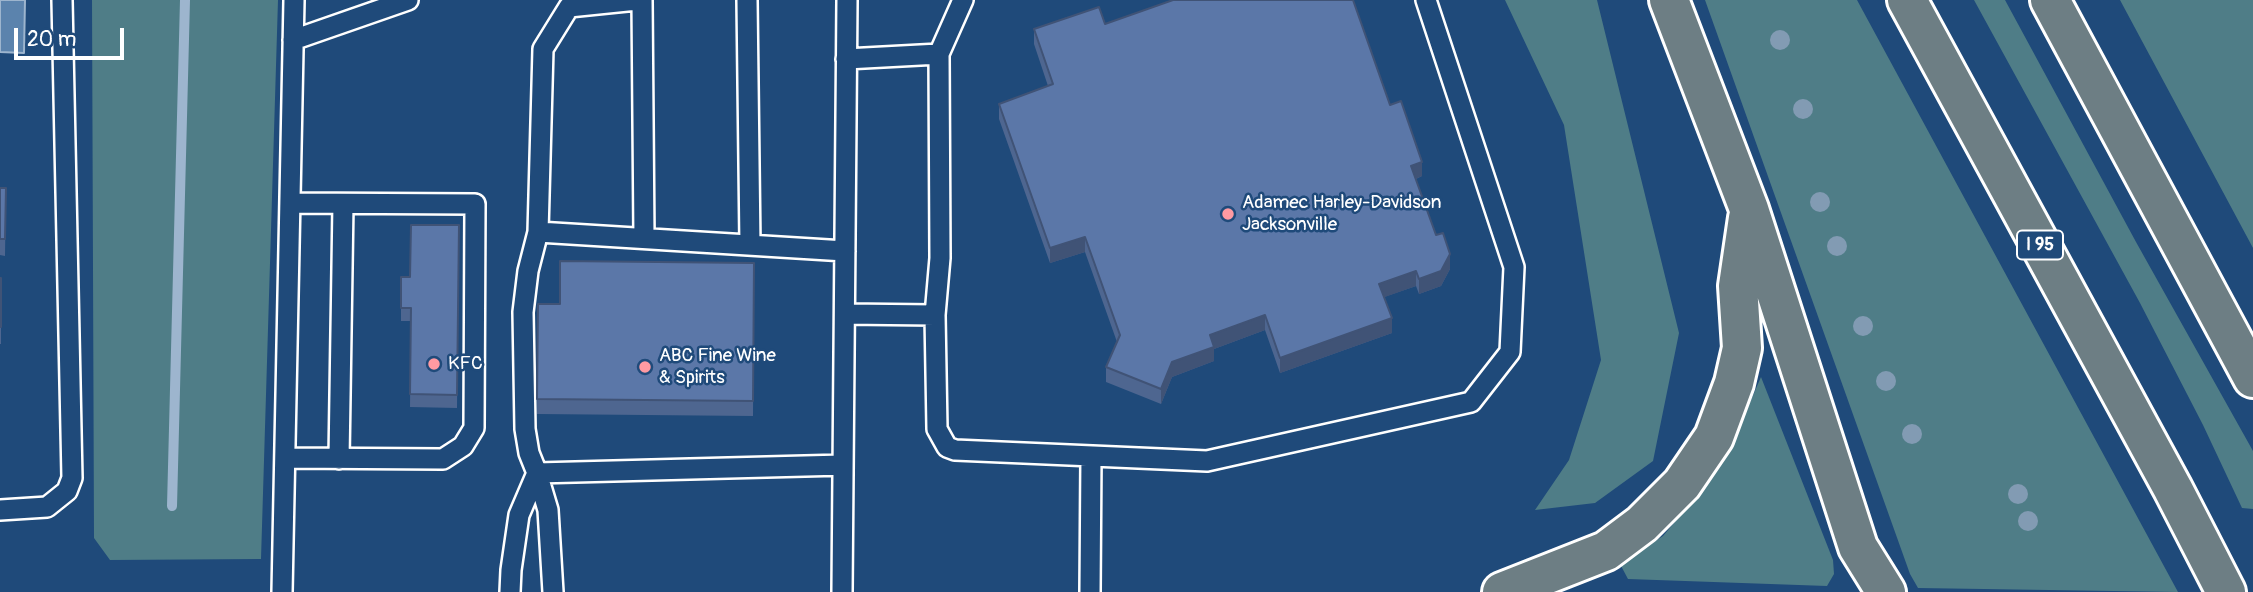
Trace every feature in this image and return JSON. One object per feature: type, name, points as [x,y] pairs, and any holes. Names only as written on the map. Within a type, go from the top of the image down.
[{"type":"highway","points":[[1669,0],[1749,209],[1858,547],[1886,592]]},
{"type":"highway","name":"I 95","points":[[1907,0],[2173,489],[2226,592]]},
{"type":"highway","points":[[2050,0],[2253,378]]},
{"type":"highway","points":[[1502,592],[1606,551],[1642,524],[1682,484],[1714,436],[1734,383],[1742,348],[1738,286],[1749,209]]},
{"type":"highway","points":[[1849,592],[1857,578],[1858,547]]},
{"type":"lane","points":[[0,510],[47,507],[67,491],[72,478],[62,0]]},
{"type":"lane","points":[[282,592],[294,0]]},
{"type":"lane","points":[[293,40],[408,0]]},
{"type":"lane","points":[[553,592],[548,510],[525,429],[523,312],[528,271],[538,232],[543,49],[569,7],[636,0]]},
{"type":"lane","points":[[642,0],[644,239]]},
{"type":"lane","points":[[747,0],[750,245]]},
{"type":"lane","points":[[842,592],[847,0]]},
{"type":"lane","points":[[963,0],[939,54],[940,258],[935,315],[937,429],[947,447],[955,450],[1207,461],[1471,402],[1510,352],[1514,267],[1426,0]]},
{"type":"lane","points":[[846,59],[939,54]]},
{"type":"lane","points":[[285,458],[443,458],[463,446],[474,428],[475,204],[290,203]]},
{"type":"lane","points":[[340,459],[343,204]]},
{"type":"lane","points":[[538,232],[845,251]]},
{"type":"lane","points":[[845,314],[935,315]]},
{"type":"lane","points":[[1090,592],[1091,456]]},
{"type":"lane","points":[[537,473],[843,465]]},
{"type":"lane","points":[[510,592],[519,515],[537,473]]},
{"type":"green space","points":[[92,0],[278,0],[261,559],[110,560],[94,538]]},
{"type":"green space","points":[[1505,0],[1597,0],[1679,333],[1653,461],[1595,503],[1535,510],[1569,460],[1601,360],[1564,125]]},
{"type":"green space","points":[[1705,0],[1857,0],[2178,592],[1918,588],[1910,574]]},
{"type":"green space","points":[[1974,0],[2005,0],[2253,451],[2253,509],[2242,508],[2140,303]]},
{"type":"green space","points":[[2120,0],[2253,0],[2253,248]]},
{"type":"green space","points":[[1761,377],[1833,560],[1834,574],[1827,586],[1628,579],[1620,564],[1663,536],[1710,480],[1741,423]]},
{"type":"water","points":[[0,0],[25,0],[24,53],[0,52]]},
{"type":"building","name":"Adamec Harley-Davidson Jacksonville","points":[[1173,0],[1353,0],[1390,105],[1401,101],[1422,162],[1411,166],[1436,235],[1443,233],[1450,254],[1441,271],[1419,279],[1416,271],[1379,284],[1392,318],[1280,358],[1265,315],[1210,335],[1214,347],[1172,362],[1161,389],[1106,367],[1120,335],[1085,237],[1050,248],[999,104],[1053,84],[1034,29],[1099,7],[1105,24]]},
{"type":"building","points":[[0,188],[6,188],[5,239],[0,239]]},
{"type":"building","name":"KFC","points":[[411,225],[459,225],[457,395],[410,394],[411,308],[401,308],[401,277],[410,277]]},
{"type":"building","name":"ABC Fine Wine & Spirits","points":[[560,261],[754,263],[753,401],[537,399],[538,304],[560,304]]},
{"type":"building","points":[[1,278],[1,327],[0,327]]},
{"type":"waterway","points":[[172,506],[185,0]]},
{"type":"place","name":"Adamec Harley-Davidson Jacksonville","points":[[1228,214]]},
{"type":"place","name":"KFC","points":[[434,364]]},
{"type":"place","name":"ABC Fine Wine & Spirits","points":[[645,367]]}]
